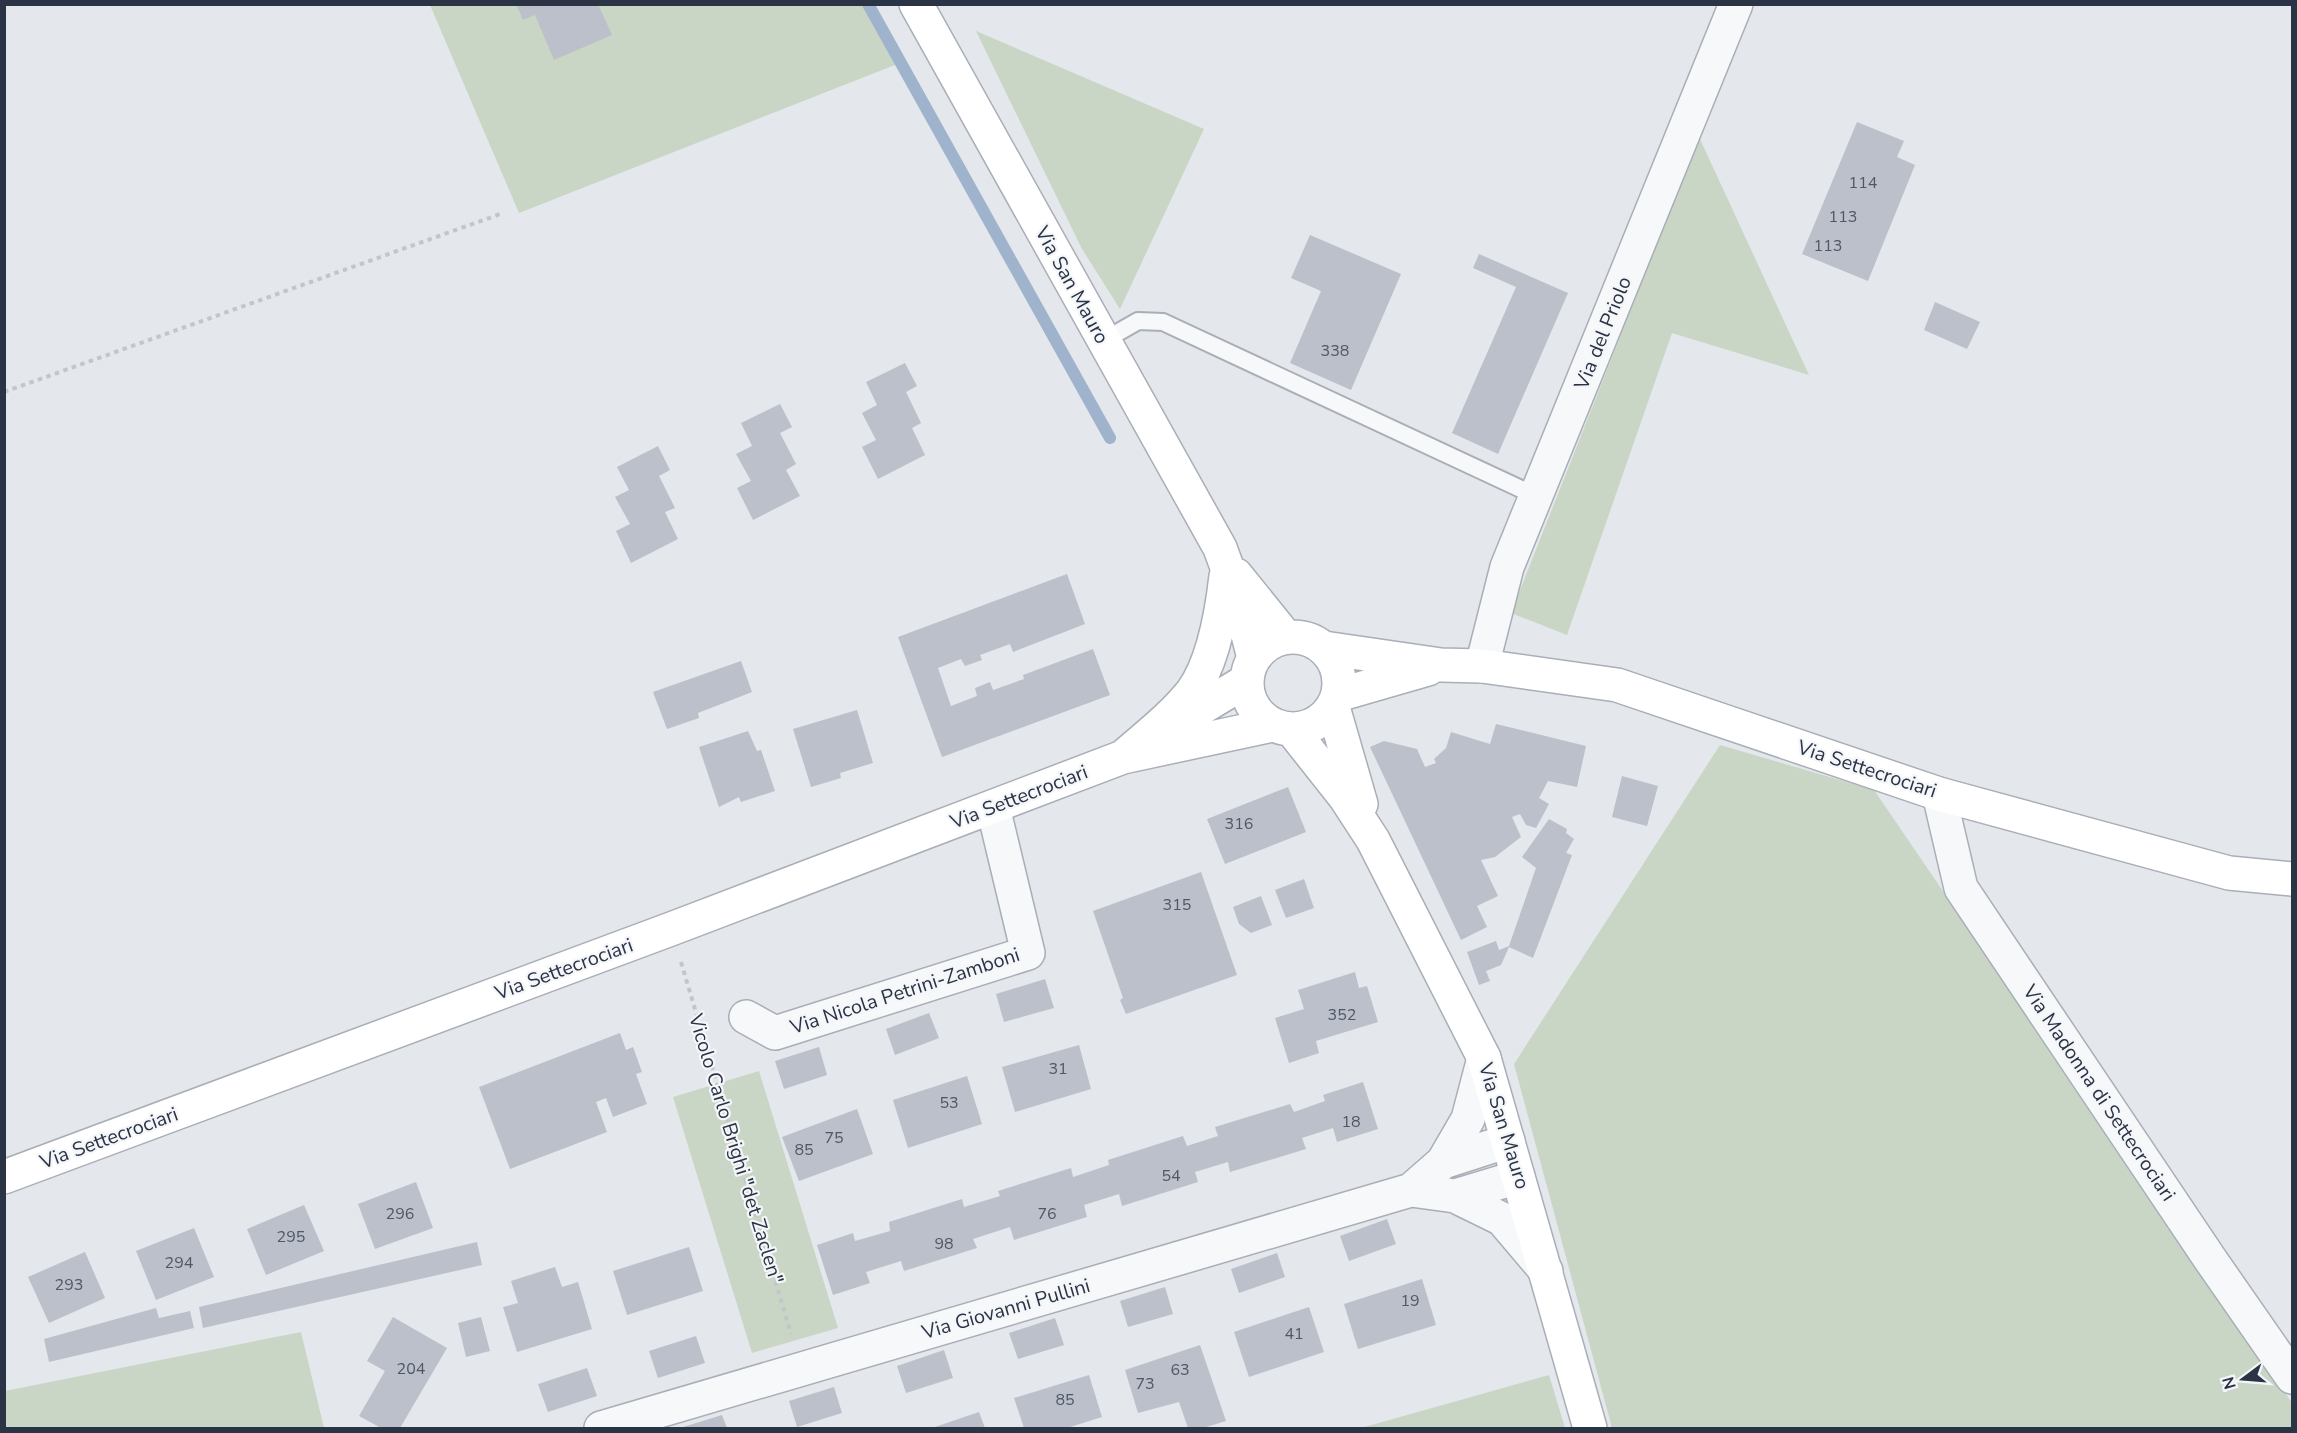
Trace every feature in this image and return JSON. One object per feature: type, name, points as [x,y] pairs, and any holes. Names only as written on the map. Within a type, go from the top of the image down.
[{"type":"main road","name":"Via San Mauro","points":[[916,4],[1228,565],[1286,637]]},
{"type":"main road","name":"Via San Mauro","points":[[1228,565],[1250,669]]},
{"type":"main road","points":[[1123,757],[1171,715],[1193,690],[1216,631],[1228,565]]},
{"type":"main road","points":[[1286,637],[1312,641],[1324,648],[1334,661],[1339,676],[1335,701],[1315,724],[1282,727],[1261,718],[1253,707],[1250,669],[1262,648],[1286,637]]},
{"type":"main road","name":"Via Settecrociari","points":[[1324,648],[1441,665],[1482,666],[1617,685],[1940,794],[2229,873],[2292,879]]},
{"type":"main road","name":"Via Settecrociari","points":[[1335,701],[1441,665]]},
{"type":"main road","name":"Via Settecrociari","points":[[1123,757],[1250,669]]},
{"type":"main road","name":"Via San Mauro","points":[[1335,701],[1373,840]]},
{"type":"main road","name":"Via San Mauro","points":[[1282,727],[1345,797],[1373,840],[1484,1058],[1590,1428]]},
{"type":"main road","name":"Via Settecrociari","points":[[4,1177],[671,929],[1123,757],[1282,727]]},
{"type":"street","name":"Via del Priolo","points":[[1482,666],[1507,567],[1736,4]]},
{"type":"street","name":"Via Madonna di Settecrociari","points":[[1940,794],[1961,888],[2292,1377]]},
{"type":"street","name":"Via Nicola Petrini-Zamboni","points":[[746,1017],[775,1033],[1028,953],[993,807]]},
{"type":"street","name":"Via Giovanni Pullini","points":[[1411,1190],[1443,1162],[1468,1119],[1484,1058]]},
{"type":"street","name":"Via Giovanni Pullini","points":[[1443,1162],[1508,1141]]},
{"type":"street","name":"Via Giovanni Pullini","points":[[1455,1196],[1518,1177]]},
{"type":"street","name":"Via Giovanni Pullini","points":[[601,1428],[1411,1190],[1455,1196],[1502,1219],[1546,1271]]},
{"type":"lane","points":[[1103,340],[1138,321],[1163,322],[1536,496]]},
{"type":"path","points":[[4,392],[503,213]]},
{"type":"path","name":"Vicolo Carlo Brighi \"det Zaclen\"","points":[[671,929],[802,1369]]},
{"type":"green space","points":[[430,5],[867,5],[900,63],[519,213]]},
{"type":"green space","points":[[976,31],[1204,129],[1120,309],[1082,249]]},
{"type":"green space","points":[[1699,137],[1809,375],[1672,333],[1567,635],[1511,613]]},
{"type":"green space","points":[[1720,745],[1874,790],[2292,1403],[2292,1428],[1612,1428],[1514,1064]]},
{"type":"green space","points":[[759,1071],[838,1328],[752,1353],[673,1097]]},
{"type":"green space","points":[[301,1332],[324,1428],[5,1428],[5,1391]]},
{"type":"green space","points":[[1549,1375],[1565,1428],[1361,1428]]},
{"type":"building","points":[[516,4],[598,4],[612,35],[554,60],[535,15],[523,20]]},
{"type":"building","points":[[1857,122],[1904,141],[1897,157],[1915,165],[1868,281],[1802,254]]},
{"type":"building","points":[[1310,235],[1401,274],[1351,390],[1290,363],[1321,291],[1291,278]]},
{"type":"building","points":[[1479,254],[1568,293],[1498,454],[1452,433],[1516,287],[1473,268]]},
{"type":"building","points":[[1935,302],[1980,322],[1967,349],[1924,330]]},
{"type":"building","points":[[905,363],[917,386],[906,392],[921,423],[912,428],[925,455],[878,479],[862,447],[876,440],[862,413],[877,405],[866,382]]},
{"type":"building","points":[[780,404],[792,427],[780,433],[796,464],[786,470],[800,496],[753,520],[737,488],[751,481],[736,454],[752,446],[741,423]]},
{"type":"building","points":[[658,446],[670,470],[659,476],[675,508],[665,512],[678,539],[631,563],[616,531],[630,524],[615,497],[629,490],[617,467]]},
{"type":"building","points":[[1067,574],[1085,624],[1013,652],[1010,644],[980,655],[982,660],[965,666],[961,659],[938,668],[951,706],[977,696],[975,688],[990,682],[993,690],[1024,679],[1023,675],[1093,649],[1110,695],[942,757],[898,637]]},
{"type":"building","points":[[741,661],[752,692],[698,713],[699,718],[667,729],[653,692]]},
{"type":"building","points":[[857,710],[873,763],[840,773],[841,778],[811,787],[793,729]]},
{"type":"building","points":[[1496,724],[1586,746],[1577,787],[1548,781],[1539,798],[1549,804],[1536,828],[1526,825],[1520,814],[1512,817],[1521,837],[1495,857],[1481,860],[1498,896],[1477,906],[1487,927],[1461,940],[1370,747],[1384,741],[1417,749],[1425,767],[1436,763],[1434,759],[1446,748],[1451,732],[1490,744]]},
{"type":"building","points":[[748,731],[757,751],[761,750],[775,791],[741,802],[739,797],[719,807],[699,747]]},
{"type":"building","points":[[1622,776],[1658,786],[1647,826],[1612,817]]},
{"type":"building","points":[[1288,787],[1306,832],[1225,864],[1207,819]]},
{"type":"building","points":[[1549,819],[1567,829],[1566,833],[1574,839],[1566,853],[1572,855],[1533,958],[1509,947],[1501,965],[1486,971],[1490,981],[1479,985],[1467,952],[1496,941],[1499,950],[1509,946],[1536,868],[1522,857]]},
{"type":"building","points":[[1201,872],[1237,975],[1126,1014],[1120,1000],[1123,998],[1093,911]]},
{"type":"building","points":[[1304,879],[1314,908],[1286,918],[1275,890]]},
{"type":"building","points":[[1261,896],[1272,925],[1251,933],[1239,924],[1233,907]]},
{"type":"building","points":[[1355,972],[1359,988],[1367,986],[1378,1022],[1316,1041],[1319,1053],[1289,1063],[1275,1018],[1304,1009],[1298,990]]},
{"type":"building","points":[[1045,979],[1054,1008],[1004,1022],[996,994]]},
{"type":"building","points":[[929,1013],[939,1038],[895,1055],[886,1029]]},
{"type":"building","points":[[620,1033],[626,1050],[633,1047],[642,1072],[636,1074],[647,1104],[613,1117],[606,1098],[596,1102],[607,1132],[510,1169],[479,1087]]},
{"type":"building","points":[[1079,1045],[1091,1089],[1015,1112],[1002,1067]]},
{"type":"building","points":[[819,1047],[827,1075],[784,1089],[775,1061]]},
{"type":"building","points":[[967,1076],[982,1124],[908,1148],[893,1100]]},
{"type":"building","points":[[1363,1082],[1378,1129],[1337,1142],[1333,1128],[1302,1138],[1306,1149],[1230,1172],[1228,1162],[1195,1172],[1198,1182],[1122,1206],[1119,1194],[1084,1205],[1087,1217],[1014,1240],[1010,1227],[973,1239],[977,1248],[904,1271],[901,1261],[866,1272],[870,1283],[833,1295],[817,1245],[853,1233],[855,1241],[890,1231],[889,1222],[962,1199],[964,1207],[1000,1196],[998,1191],[1071,1168],[1073,1177],[1109,1165],[1108,1160],[1183,1136],[1187,1146],[1218,1136],[1215,1127],[1290,1104],[1294,1112],[1325,1101],[1323,1095]]},
{"type":"building","points":[[857,1109],[873,1154],[799,1181],[782,1137]]},
{"type":"building","points":[[416,1182],[433,1228],[375,1249],[358,1204]]},
{"type":"building","points":[[304,1205],[324,1251],[266,1275],[247,1229]]},
{"type":"building","points":[[1387,1219],[1396,1244],[1349,1261],[1340,1236]]},
{"type":"building","points":[[194,1228],[214,1277],[156,1300],[136,1251]]},
{"type":"building","points":[[477,1242],[482,1265],[203,1328],[199,1307]]},
{"type":"building","points":[[689,1247],[703,1291],[627,1315],[613,1271]]},
{"type":"building","points":[[85,1252],[105,1298],[49,1323],[28,1277]]},
{"type":"building","points":[[1277,1253],[1285,1277],[1239,1293],[1231,1269]]},
{"type":"building","points":[[555,1267],[562,1287],[578,1282],[592,1329],[517,1352],[503,1307],[518,1303],[511,1281]]},
{"type":"building","points":[[1422,1279],[1436,1325],[1358,1349],[1344,1304]]},
{"type":"building","points":[[1165,1287],[1173,1314],[1128,1327],[1120,1301]]},
{"type":"building","points":[[1309,1307],[1324,1352],[1249,1377],[1234,1332]]},
{"type":"building","points":[[156,1308],[159,1318],[190,1311],[194,1328],[49,1362],[44,1339]]},
{"type":"building","points":[[393,1317],[447,1348],[400,1428],[381,1428],[359,1416],[385,1371],[367,1361]]},
{"type":"building","points":[[481,1317],[490,1351],[466,1357],[458,1323]]},
{"type":"building","points":[[1055,1318],[1064,1345],[1018,1359],[1009,1333]]},
{"type":"building","points":[[696,1336],[705,1363],[658,1378],[649,1351]]},
{"type":"building","points":[[1200,1345],[1226,1421],[1203,1428],[1188,1428],[1179,1402],[1138,1413],[1125,1370]]},
{"type":"building","points":[[944,1350],[953,1378],[906,1393],[897,1366]]},
{"type":"building","points":[[587,1368],[597,1396],[548,1412],[538,1384]]},
{"type":"building","points":[[1089,1375],[1102,1417],[1067,1428],[1024,1428],[1014,1398]]},
{"type":"building","points":[[834,1387],[842,1413],[797,1427],[789,1401]]},
{"type":"building","points":[[979,1412],[985,1428],[932,1428]]},
{"type":"building","points":[[722,1415],[727,1428],[680,1428]]},
{"type":"waterway","points":[[868,4],[1110,438]]}]
